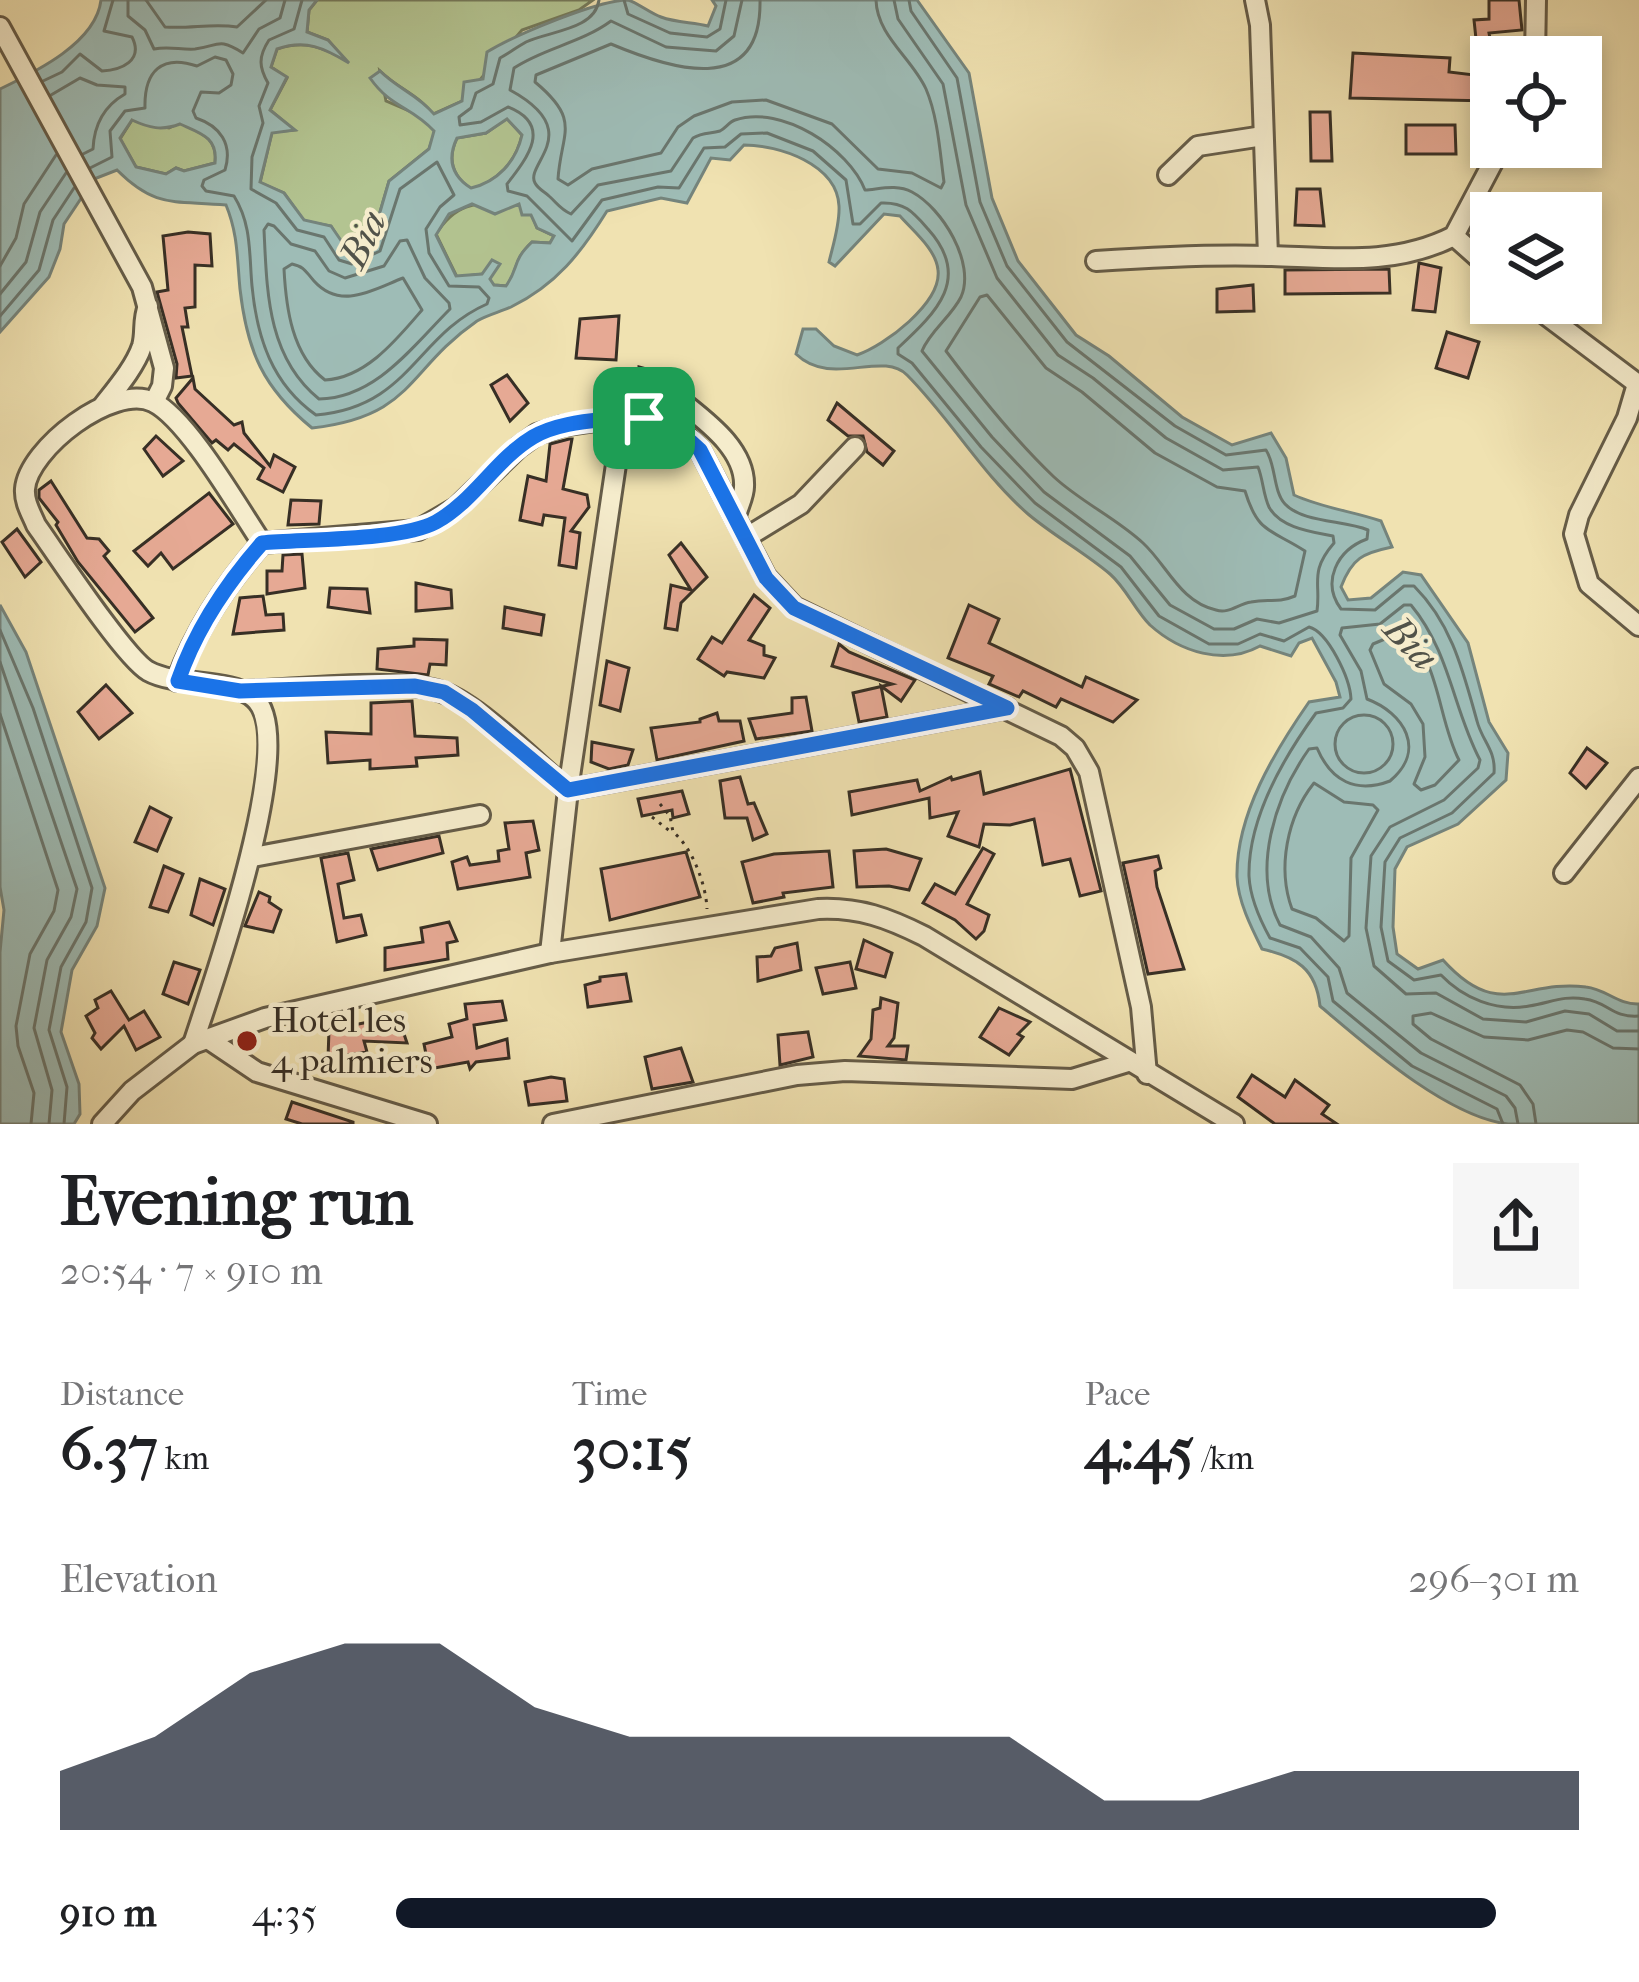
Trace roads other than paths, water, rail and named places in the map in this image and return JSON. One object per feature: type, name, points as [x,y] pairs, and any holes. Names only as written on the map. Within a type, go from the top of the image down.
[{"type":"street","points":[[1255,0],[1260,25],[1268,256]]},
{"type":"street","points":[[1535,36],[1536,0]]},
{"type":"street","points":[[3,33],[142,287],[164,368],[154,402]]},
{"type":"street","points":[[1168,175],[1198,146],[1262,136]]},
{"type":"street","points":[[1096,261],[1268,256],[1364,260],[1403,254],[1454,236],[1490,168]]},
{"type":"street","points":[[1454,236],[1470,250]]},
{"type":"street","points":[[102,407],[136,359],[148,305]]},
{"type":"street","points":[[1558,324],[1638,385],[1628,418],[1574,534],[1588,584],[1639,626]]},
{"type":"street","points":[[262,543],[209,464],[154,402],[132,398],[102,407],[69,429],[39,458],[25,484],[25,500],[36,525],[147,670],[178,681],[240,691],[415,686],[444,692],[568,790]]},
{"type":"street","points":[[682,403],[720,432],[739,465],[745,486],[736,516]]},
{"type":"street","points":[[550,953],[568,790],[623,417]]},
{"type":"street","points":[[178,681],[188,650],[242,565],[262,543],[418,530],[456,508],[519,447],[537,434],[562,426],[644,418],[684,434],[714,472],[766,578],[794,608],[1007,708],[1076,748],[1089,772],[1141,1007],[1148,1074]]},
{"type":"street","points":[[746,537],[801,504],[854,447]]},
{"type":"street","points":[[201,1041],[253,857],[267,741],[264,713],[255,698],[240,691]]},
{"type":"street","points":[[568,790],[1007,708]]},
{"type":"street","points":[[1564,873],[1639,778]]},
{"type":"street","points":[[253,857],[480,815]]},
{"type":"street","points":[[103,1124],[132,1091],[201,1041],[266,1018],[550,953],[847,908],[882,915],[924,936],[1234,1124]]},
{"type":"street","points":[[201,1041],[257,1072],[427,1124]]},
{"type":"street","points":[[554,1124],[797,1075],[845,1071],[1072,1079],[1128,1062]]},
{"type":"water","name":"Bia","points":[[101,0],[317,0],[309,10],[307,32],[328,40],[349,63],[314,47],[277,49],[271,67],[287,77],[270,110],[295,130],[272,133],[260,182],[284,193],[304,220],[331,226],[349,252],[371,243],[389,181],[429,149],[434,131],[378,88],[370,78],[380,71],[434,114],[462,101],[464,82],[483,79],[487,52],[597,6],[628,0],[661,17],[708,26],[716,6],[712,0],[917,0],[969,73],[992,198],[1018,261],[1076,335],[1182,417],[1232,445],[1271,433],[1286,458],[1294,495],[1381,521],[1392,547],[1354,563],[1341,587],[1348,600],[1371,598],[1403,572],[1421,575],[1468,643],[1489,722],[1508,753],[1506,780],[1458,824],[1407,847],[1395,869],[1397,954],[1418,969],[1443,960],[1463,979],[1496,994],[1586,987],[1639,1004],[1639,1124],[1508,1124],[1459,1108],[1408,1077],[1320,1006],[1314,982],[1302,966],[1262,949],[1240,895],[1238,853],[1260,784],[1296,721],[1309,702],[1340,697],[1312,638],[1299,643],[1291,656],[1260,646],[1217,655],[1175,642],[1150,625],[1110,574],[1011,498],[907,375],[884,366],[825,368],[796,354],[803,329],[816,329],[834,346],[857,355],[882,343],[931,296],[938,270],[929,248],[900,216],[884,214],[835,266],[829,262],[838,220],[836,191],[804,160],[744,145],[730,160],[711,158],[687,203],[661,198],[607,211],[577,254],[541,289],[477,321],[391,402],[346,422],[312,428],[281,398],[260,367],[247,331],[235,236],[226,205],[155,197],[117,170],[94,179],[64,224],[49,277],[0,332],[0,89],[62,54],[97,15]],"holes":[[[507,119],[522,135],[504,169],[471,188],[459,178],[452,153],[457,138],[486,133]],[[132,120],[156,128],[180,124],[201,133],[214,147],[215,163],[184,171],[176,168],[166,174],[136,167],[120,138]],[[472,204],[495,214],[519,204],[522,215],[531,215],[537,228],[554,236],[550,243],[532,242],[506,286],[494,285],[490,279],[500,264],[492,260],[482,274],[456,276],[436,235],[449,214]]]},
{"type":"water","points":[[0,605],[26,652],[105,888],[97,926],[72,970],[61,1032],[79,1084],[80,1114],[74,1124],[0,1124],[4,910],[0,887]]},
{"type":"place","name":"Hotel les 4 palmiers","points":[[247,1041]]}]
